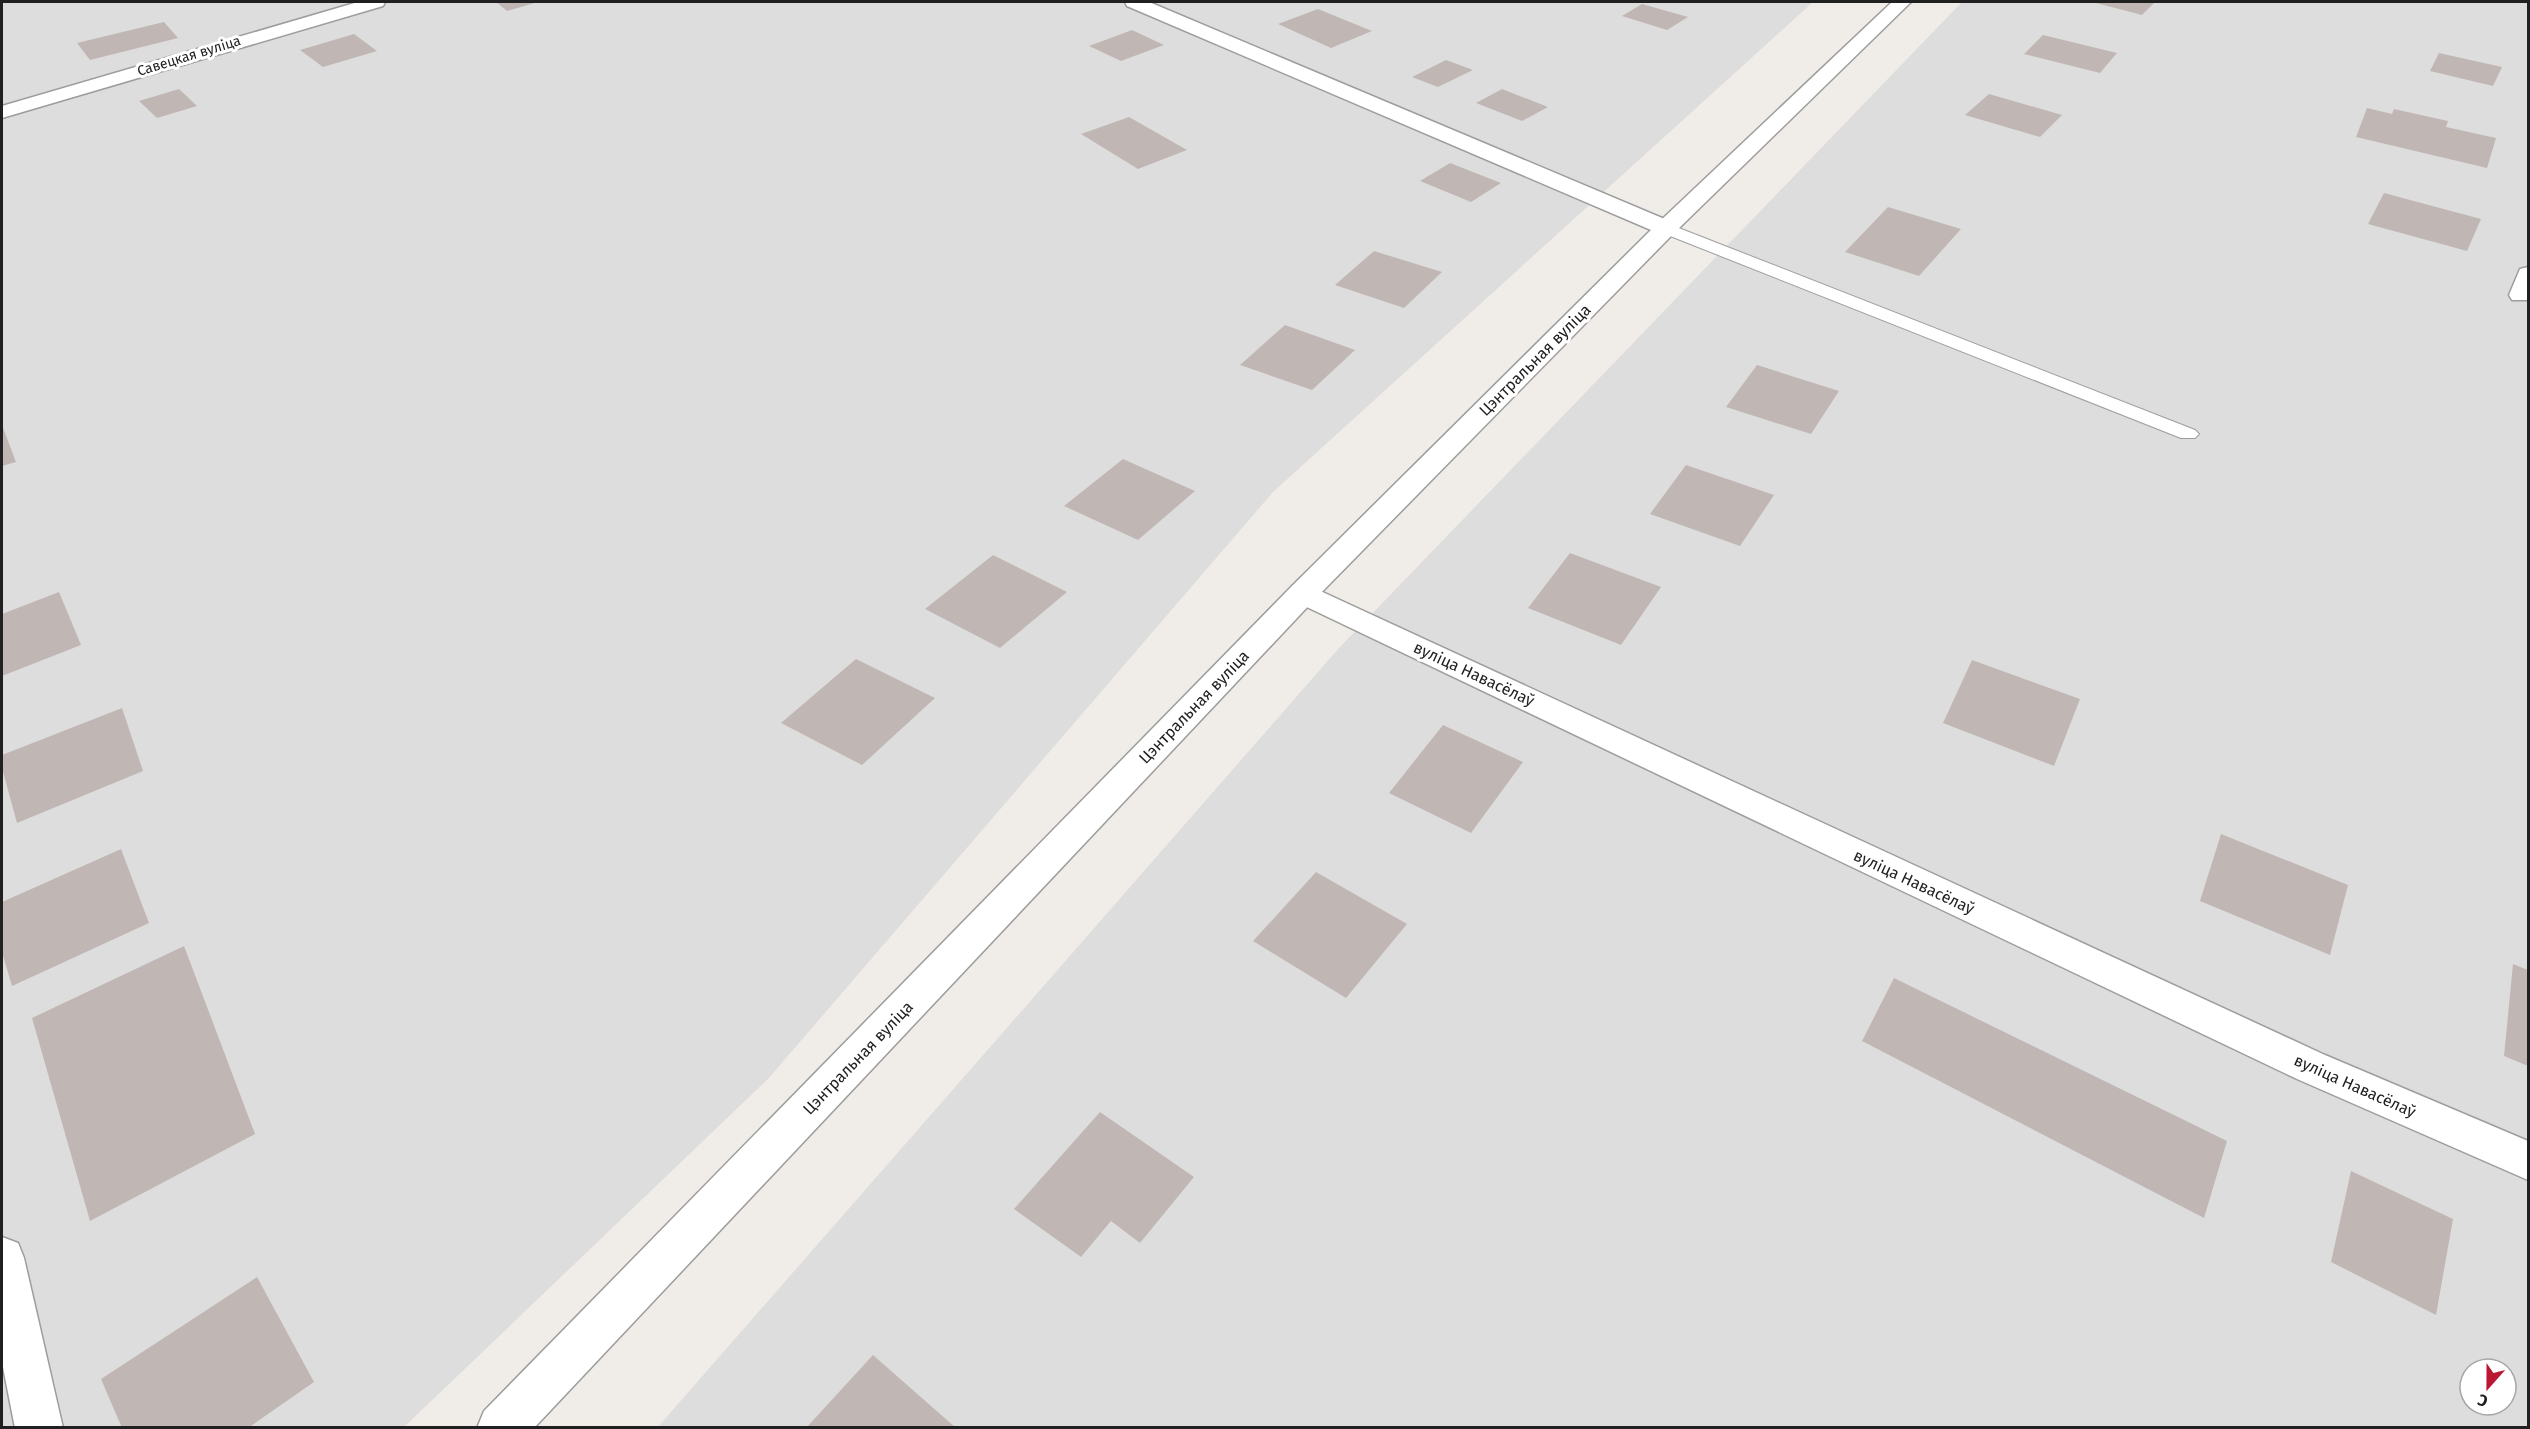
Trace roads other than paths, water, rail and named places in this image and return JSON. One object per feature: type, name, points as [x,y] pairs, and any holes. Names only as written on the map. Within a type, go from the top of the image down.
[{"type":"street","name":"Савецкая вуліца","points":[[2,112],[376,2]]},
{"type":"street","points":[[1134,2],[1666,228]]},
{"type":"street","name":"Цэнтральная вуліца","points":[[501,1428],[1303,593],[1666,228],[1902,2]]},
{"type":"street","name":"вуліца Навасёлаў","points":[[1303,593],[2312,1067],[2529,1161]]},
{"type":"street","points":[[2,1258],[39,1428]]},
{"type":"lane","points":[[1666,228],[2188,434]]}]
